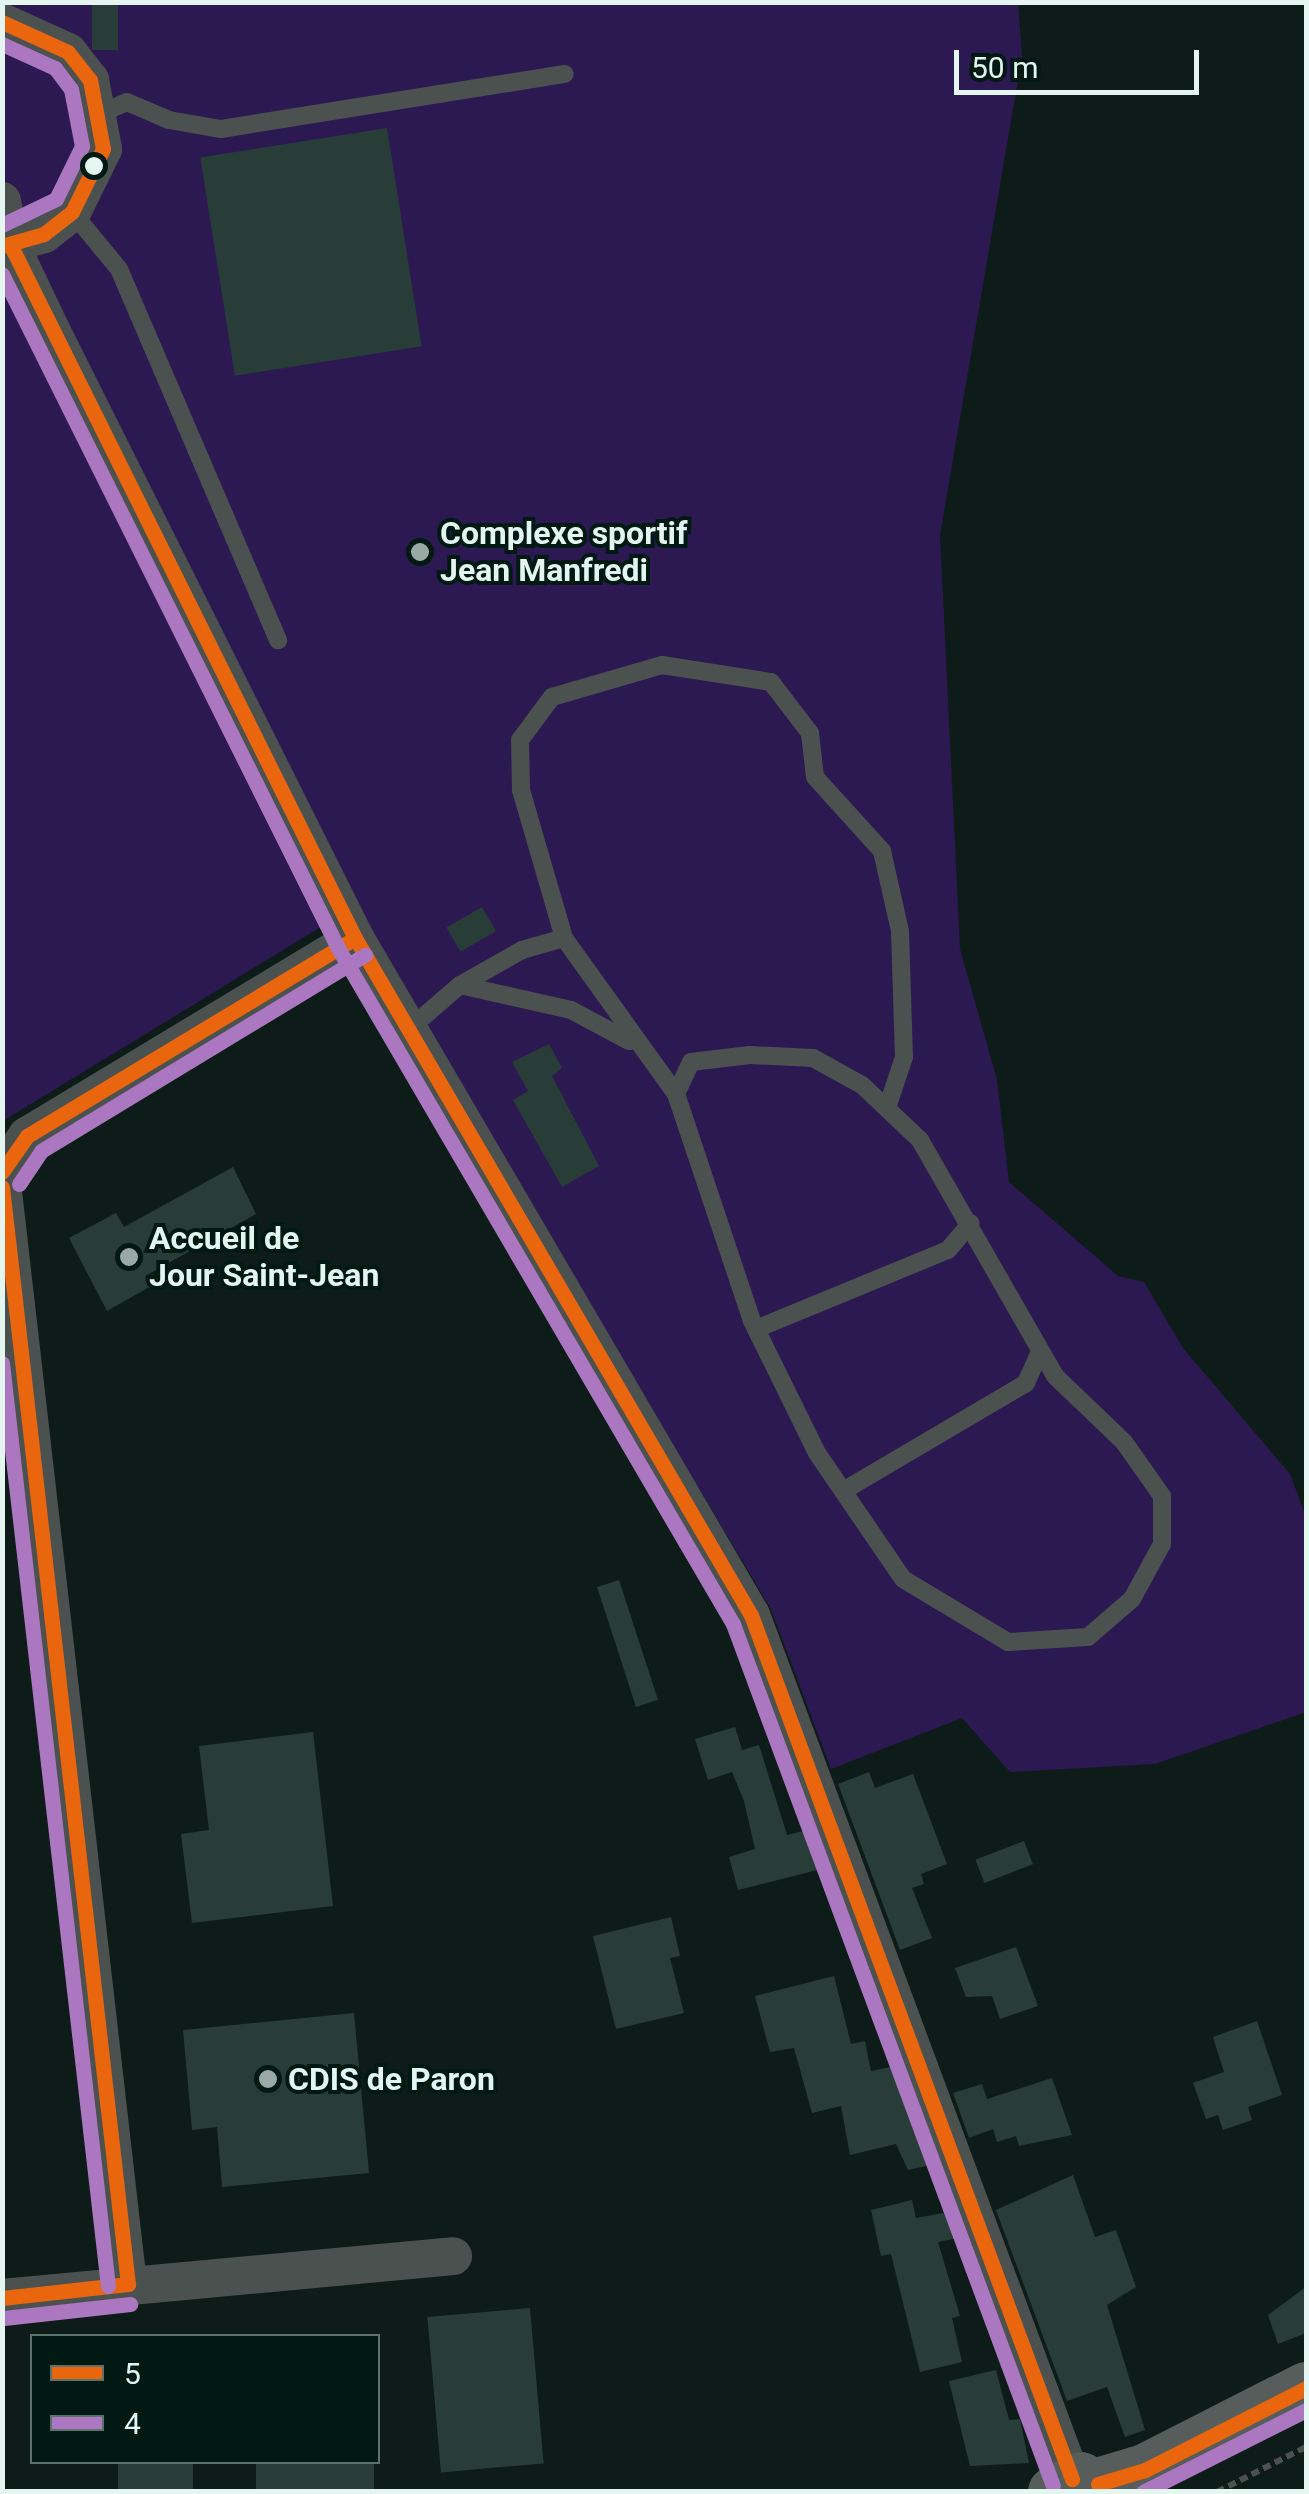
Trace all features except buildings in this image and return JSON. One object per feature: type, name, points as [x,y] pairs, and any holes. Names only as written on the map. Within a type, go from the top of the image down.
[{"type":"main road","points":[[1082,2487],[1145,2470],[1306,2388]]},
{"type":"main road","points":[[1171,2492],[1306,2424]]},
{"type":"street","points":[[2,22],[68,52],[102,114],[103,149],[72,212],[7,246]]},
{"type":"street","points":[[2,201],[7,246],[355,938],[751,1614],[1082,2487]]},
{"type":"street","points":[[2,1173],[27,1136],[355,938]]},
{"type":"street","points":[[4,1208],[128,2284]]},
{"type":"street","points":[[2,2298],[454,2256]]},
{"type":"lane","points":[[102,114],[127,102],[168,120],[221,129],[565,74]]},
{"type":"lane","points":[[72,212],[118,269],[278,640]]},
{"type":"lane","points":[[676,1094],[691,1062],[813,1058],[887,1108],[920,1140],[971,1223],[1040,1352],[1162,1496],[1162,1544],[1132,1599],[1088,1637],[1008,1642],[903,1580],[843,1492],[756,1330],[676,1094],[564,938],[522,790],[520,740],[552,697],[662,665],[771,682],[810,733],[814,777],[882,851],[900,931],[904,1057],[887,1108]]},
{"type":"lane","points":[[409,1029],[460,986],[522,950],[564,938]]},
{"type":"lane","points":[[460,986],[571,1010],[639,1046]]},
{"type":"lane","points":[[756,1330],[948,1250],[971,1223]]},
{"type":"lane","points":[[843,1492],[1026,1383],[1040,1352]]},
{"type":"path","points":[[1216,2492],[1306,2446]]},
{"type":"shaded area","points":[[3,3],[1018,3],[1022,57],[940,535],[960,949],[997,1080],[1009,1182],[1118,1276],[1144,1282],[1183,1348],[1290,1474],[1306,1517],[1306,1712],[1155,1764],[1010,1772],[962,1718],[831,1769],[771,1609],[352,908],[3,1121]]},
{"type":"transit line","name":"5","points":[[2,22],[68,52],[90,80],[103,149],[72,212],[44,234],[2,246]]},
{"type":"transit line","name":"4","points":[[2,44],[55,68],[71,89],[82,146],[56,199],[2,225]]},
{"type":"transit line","name":"5","points":[[11,246],[355,938],[751,1615],[1072,2479]]},
{"type":"transit line","name":"4","points":[[2,274],[338,948],[733,1624],[1053,2486]]},
{"type":"transit line","name":"5","points":[[2,1172],[27,1136],[355,938]]},
{"type":"transit line","name":"4","points":[[19,1184],[41,1151],[365,955]]},
{"type":"transit line","name":"5","points":[[2,1187],[128,2284]]},
{"type":"transit line","name":"4","points":[[2,1363],[108,2286]]},
{"type":"transit line","name":"5","points":[[2,2298],[128,2284]]},
{"type":"transit line","name":"4","points":[[4,2318],[130,2304]]},
{"type":"transit line","name":"5","points":[[1098,2484],[1145,2470],[1306,2388]]},
{"type":"transit line","name":"4","points":[[1143,2492],[1306,2410]]},
{"type":"place","name":"Complexe sportif Jean Manfredi","points":[[420,552]]},
{"type":"place","name":"Accueil de Jour Saint-Jean","points":[[129,1257]]},
{"type":"place","name":"CDIS de Paron","points":[[268,2079]]}]
